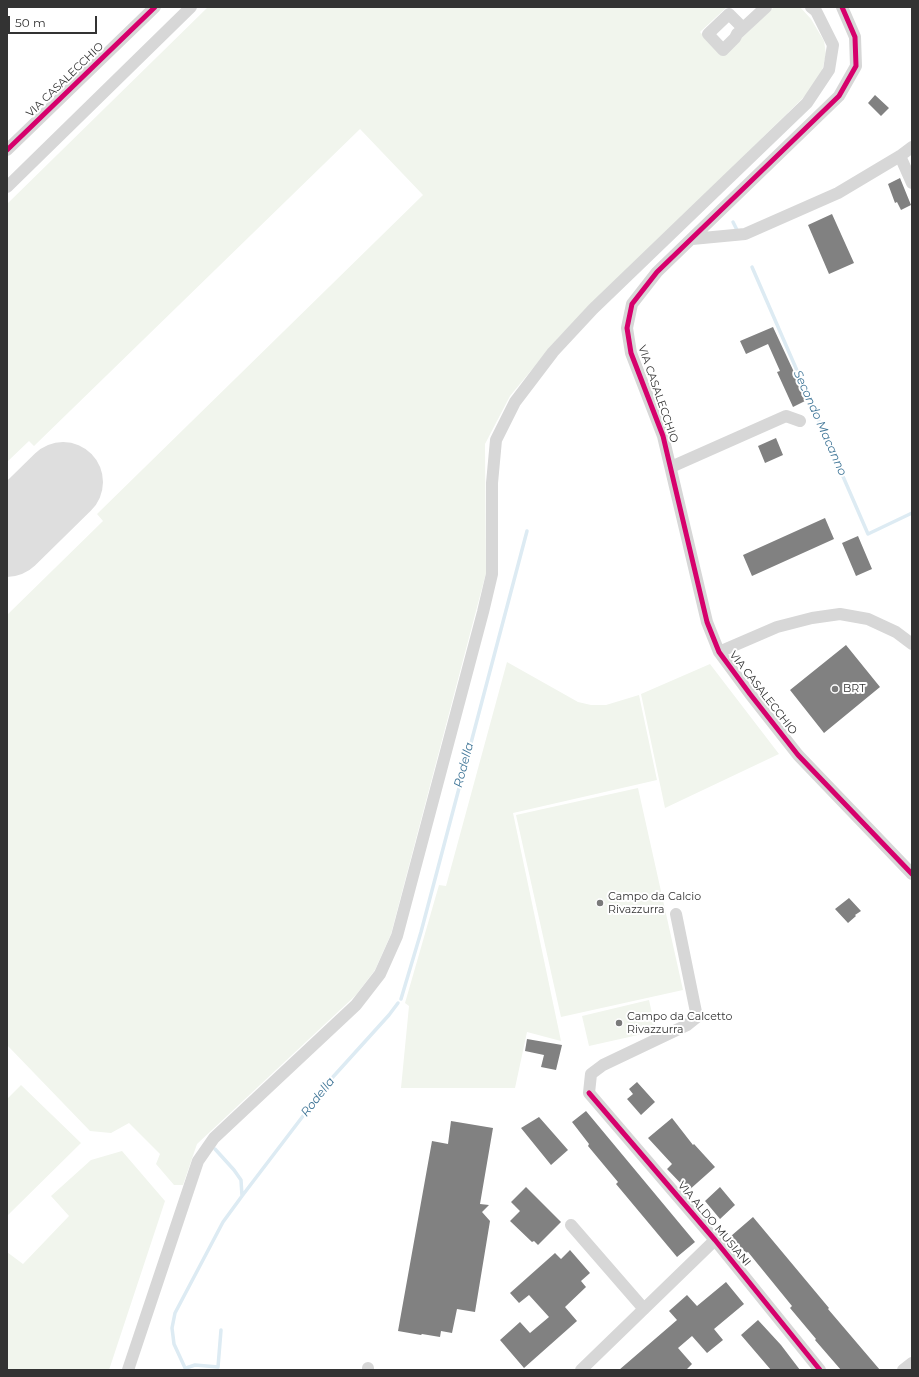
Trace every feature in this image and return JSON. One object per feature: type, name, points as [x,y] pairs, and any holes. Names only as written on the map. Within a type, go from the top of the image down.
[{"type":"street","name":"VIA CASALECCHIO","points":[[7,150],[155,7]]},
{"type":"street","points":[[7,186],[191,7]]},
{"type":"street","points":[[743,28],[766,7]]},
{"type":"street","points":[[128,1370],[198,1161],[214,1138],[356,1005],[380,974],[397,936],[492,574],[492,483],[496,440],[515,402],[553,352],[593,309],[808,103],[829,70],[833,45],[816,11],[811,7]]},
{"type":"street","name":"VIA CASALECCHIO","points":[[842,7],[855,37],[856,66],[839,96],[657,272],[632,304],[627,328],[631,354],[663,436],[707,622],[718,652],[798,755],[912,874]]},
{"type":"street","points":[[692,239],[746,234],[838,193],[900,156],[912,147]]},
{"type":"street","points":[[900,156],[912,183]]},
{"type":"street","points":[[671,468],[786,416],[800,421]]},
{"type":"street","points":[[718,652],[777,627],[812,618],[840,614],[868,619],[896,632],[912,644]]},
{"type":"street","name":"VIA ALDO MUSIANI","points":[[676,914],[697,1017],[687,1025],[603,1065],[590,1074],[589,1093],[715,1240],[820,1370]]},
{"type":"street","points":[[571,1225],[644,1309]]},
{"type":"street","points":[[581,1370],[715,1240]]},
{"type":"street","points":[[903,1370],[912,1363]]},
{"type":"shaded area","points":[[208,7],[727,7],[700,32],[723,56],[774,7],[800,7],[811,19],[824,41],[826,54],[822,71],[811,90],[558,338],[510,396],[485,444],[486,573],[391,934],[375,970],[356,995],[197,1144],[183,1185],[174,1185],[156,1164],[160,1154],[129,1123],[111,1133],[90,1131],[7,1045],[7,615],[103,521],[97,514],[423,195],[360,129],[34,446],[29,441],[7,462],[7,204]]},
{"type":"shaded area","points":[[507,662],[578,702],[591,705],[606,705],[639,695],[657,780],[513,813],[561,1041],[527,1032],[515,1088],[401,1088],[409,1006],[405,1003],[439,885],[446,886]]},
{"type":"shaded area","points":[[710,664],[779,754],[665,808],[641,694]]},
{"type":"shaded area","name":"Campo da Calcio Rivazzurra","points":[[638,788],[683,990],[561,1017],[516,815]]},
{"type":"shaded area","name":"Campo da Calcetto Rivazzurra","points":[[649,1000],[656,1031],[589,1046],[582,1016]]},
{"type":"shaded area","points":[[21,1085],[81,1143],[7,1216],[7,1099]]},
{"type":"shaded area","points":[[122,1151],[165,1201],[109,1370],[7,1370],[7,1252],[23,1264],[69,1216],[51,1196],[91,1160]]},
{"type":"building","points":[[875,95],[889,108],[881,116],[868,103]]},
{"type":"building","points":[[900,178],[911,205],[901,210],[897,202],[895,203],[888,184]]},
{"type":"building","points":[[832,214],[854,263],[829,274],[808,225]]},
{"type":"building","points":[[773,327],[807,400],[793,407],[777,372],[780,371],[768,344],[746,354],[740,341]]},
{"type":"building","points":[[776,438],[783,455],[765,463],[758,446]]},
{"type":"building","points":[[825,518],[834,539],[752,576],[743,555]]},
{"type":"building","points":[[858,536],[872,569],[856,576],[842,543]]},
{"type":"building","name":"BRT","points":[[846,645],[880,687],[824,733],[790,690]]},
{"type":"building","points":[[849,898],[861,911],[848,923],[835,909]]},
{"type":"building","points":[[527,1039],[562,1045],[556,1070],[541,1067],[544,1055],[525,1051]]},
{"type":"building","points":[[637,1082],[655,1102],[641,1115],[627,1099],[633,1094],[629,1089]]},
{"type":"building","points":[[586,1111],[695,1242],[677,1257],[616,1184],[618,1182],[588,1146],[589,1144],[572,1122]]},
{"type":"building","points":[[539,1117],[568,1150],[551,1165],[521,1128]]},
{"type":"building","points":[[672,1118],[693,1145],[694,1144],[715,1167],[688,1191],[667,1169],[672,1164],[648,1138]]},
{"type":"building","points":[[451,1121],[493,1128],[480,1204],[489,1205],[482,1212],[490,1221],[475,1312],[457,1309],[452,1333],[441,1331],[440,1337],[398,1331],[432,1141],[448,1144]]},
{"type":"building","points":[[526,1187],[561,1222],[538,1245],[534,1241],[532,1242],[510,1221],[520,1211],[511,1202]]},
{"type":"building","points":[[720,1187],[735,1205],[720,1219],[705,1201]]},
{"type":"building","points":[[753,1217],[880,1370],[841,1370],[815,1340],[816,1339],[790,1308],[792,1306],[748,1252],[746,1253],[731,1236]]},
{"type":"building","points":[[570,1250],[590,1273],[581,1281],[586,1287],[565,1307],[577,1321],[524,1368],[500,1340],[520,1322],[530,1333],[549,1317],[529,1295],[519,1303],[510,1293],[555,1253],[561,1259]]},
{"type":"building","points":[[726,1282],[744,1304],[714,1329],[723,1340],[707,1353],[692,1336],[678,1348],[692,1364],[686,1370],[619,1370],[677,1320],[669,1311],[687,1295],[697,1306]]},
{"type":"building","points":[[758,1320],[781,1345],[800,1370],[771,1370],[741,1335]]},
{"type":"waterway","name":"Secondo Macanno","points":[[733,222],[737,230]]},
{"type":"waterway","name":"Secondo Macanno","points":[[752,267],[868,534],[912,513]]},
{"type":"waterway","name":"Rodella","points":[[401,999],[421,932],[527,531]]},
{"type":"waterway","name":"Rodella","points":[[242,1196],[332,1078],[398,1003]]},
{"type":"waterway","name":"Rodella","points":[[186,1370],[174,1344],[172,1328],[175,1313],[223,1222],[242,1196],[241,1180],[215,1149]]},
{"type":"waterway","name":"Rodella","points":[[186,1368],[195,1365],[218,1367],[221,1330]]},
{"type":"runway","points":[[7,537],[63,482]]},
{"type":"cycle path","points":[[7,150],[155,7]]},
{"type":"cycle path","points":[[842,7],[855,37],[856,66],[839,96],[657,272],[632,304],[627,328],[631,353],[663,436],[707,622],[719,652],[798,755],[912,874]]},
{"type":"cycle path","points":[[589,1093],[715,1240],[820,1370]]},
{"type":"place","name":"BRT","points":[[835,689]]},
{"type":"place","name":"Campo da Calcio Rivazzurra","points":[[600,903]]},
{"type":"place","name":"Campo da Calcetto Rivazzurra","points":[[619,1023]]}]
